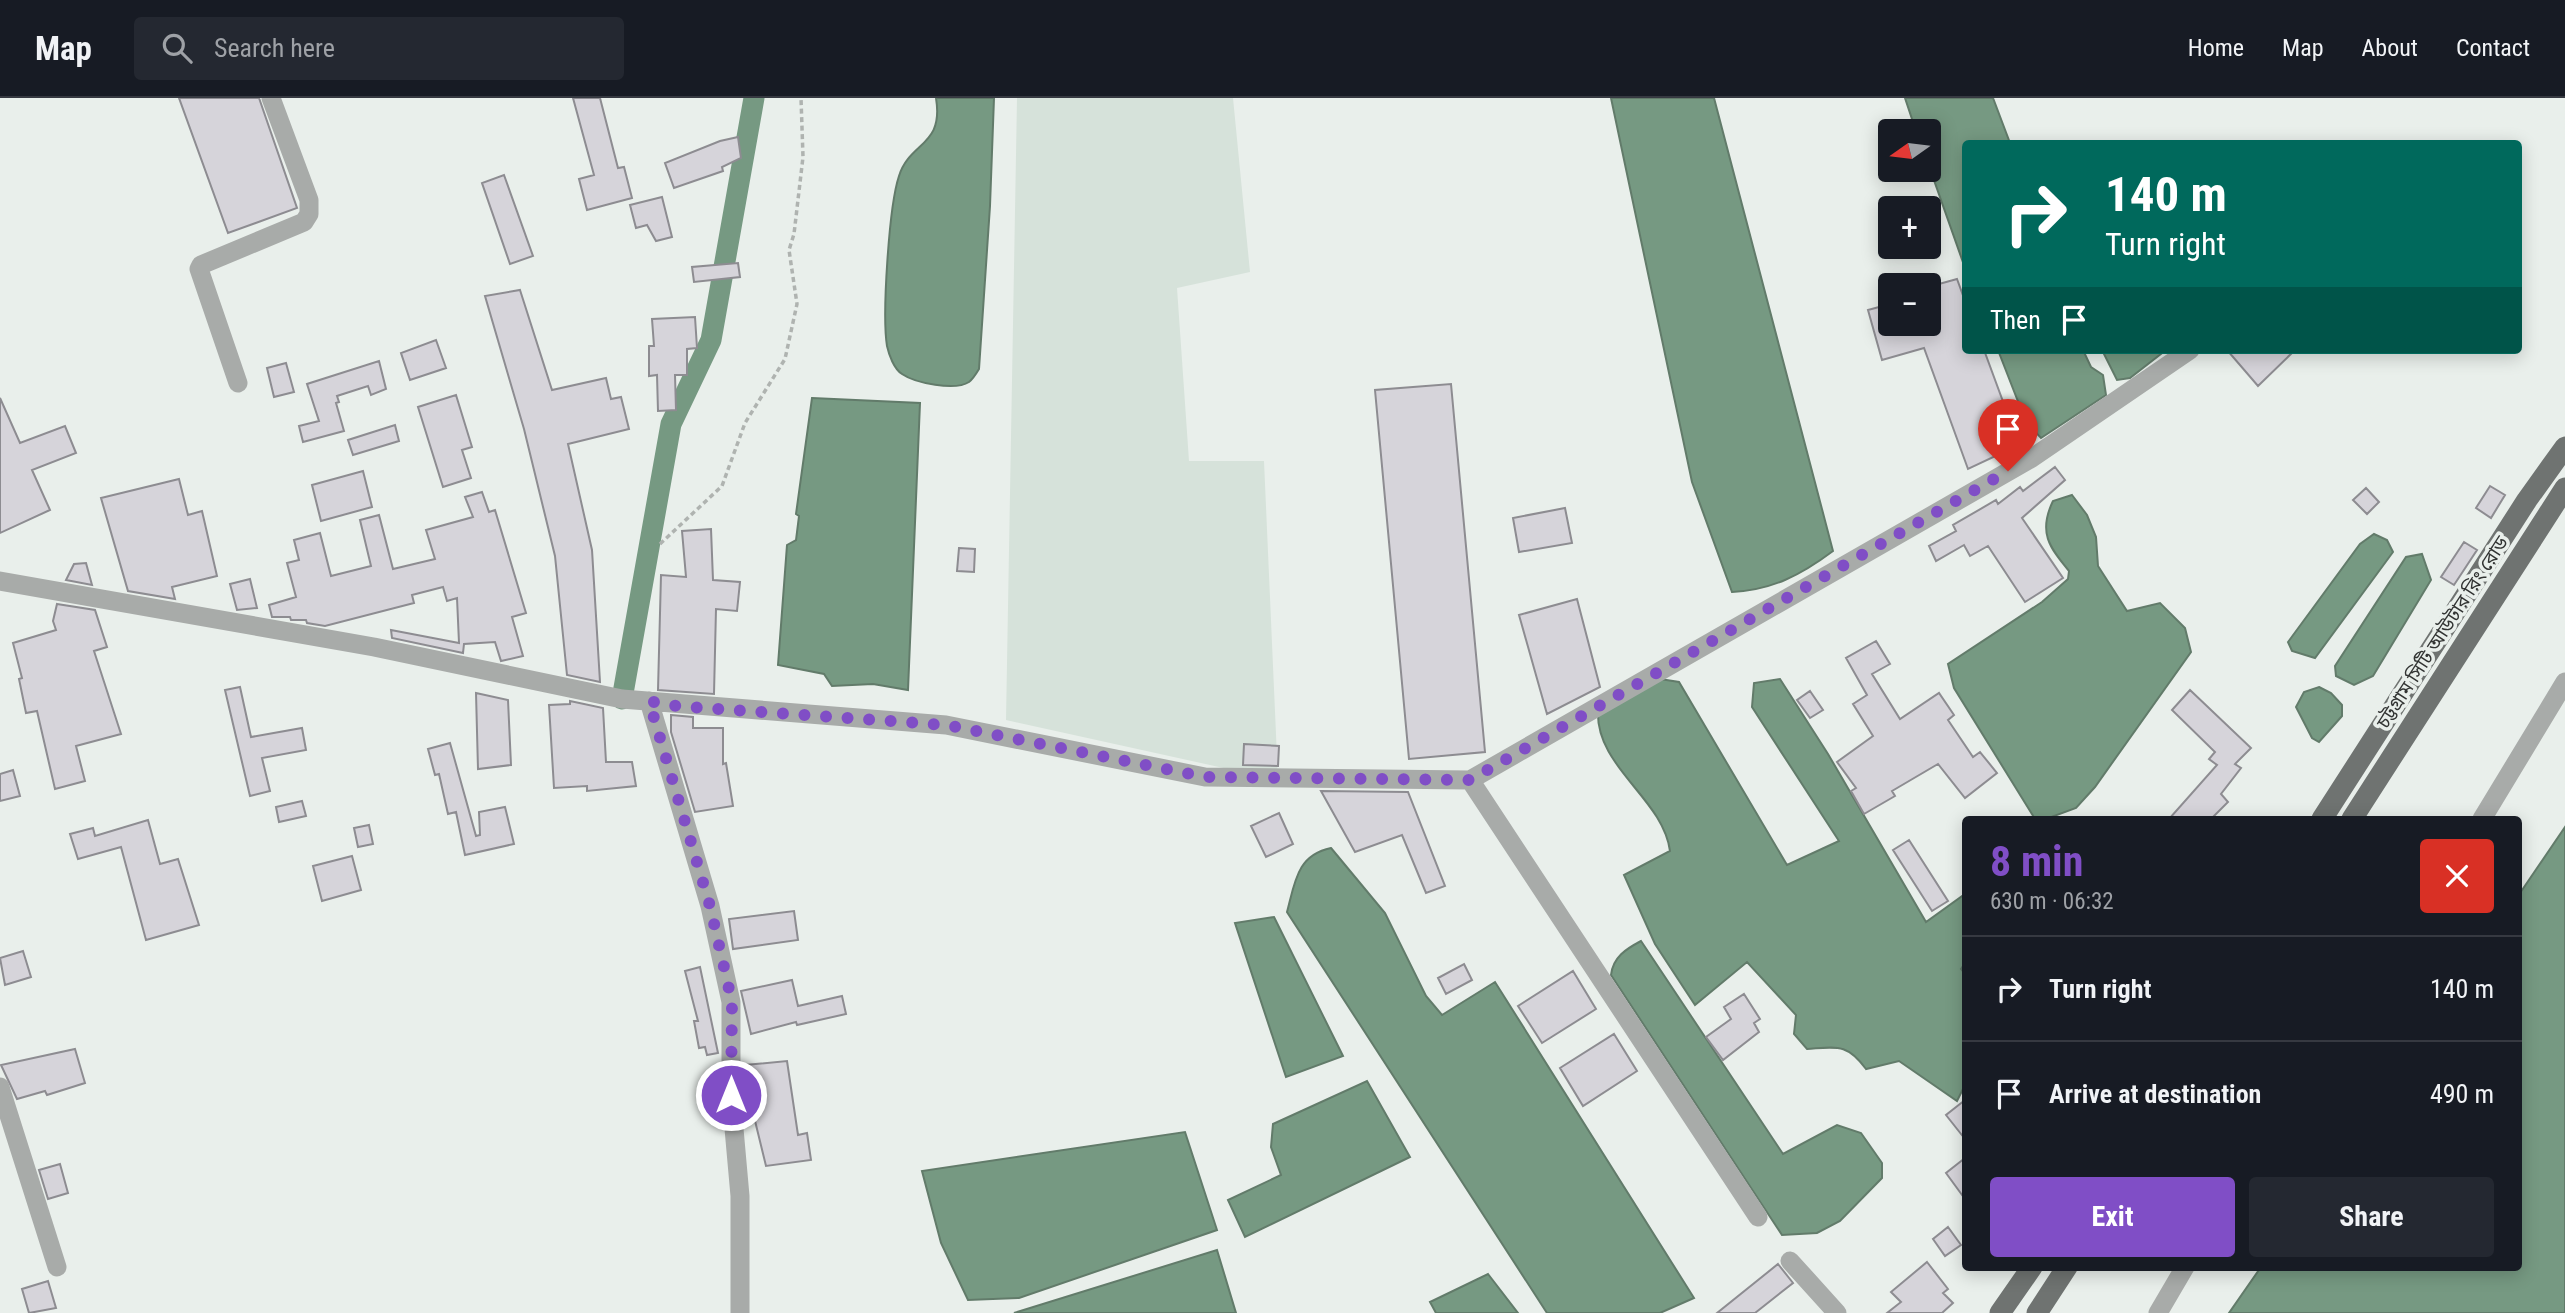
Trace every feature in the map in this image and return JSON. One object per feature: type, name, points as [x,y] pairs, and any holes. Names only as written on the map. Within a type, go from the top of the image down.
[{"type":"main road","name":"চট্টগ্রাম সিটি আউটার রিং রোড","points":[[2324,816],[2527,500],[2565,447]]},
{"type":"main road","name":"চট্টগ্রাম সিটি আউটার রিং রোড","points":[[2354,816],[2565,488]]},
{"type":"main road","points":[[2000,1313],[2029,1271]]},
{"type":"main road","points":[[2037,1313],[2064,1271]]},
{"type":"street","points":[[238,383],[199,269],[201,265],[304,222],[309,214],[309,200],[271,98]]},
{"type":"street","points":[[0,581],[374,647],[622,699],[677,706],[946,725],[1205,777],[1470,780],[2032,458],[2184,354]]},
{"type":"street","points":[[2484,816],[2565,681]]},
{"type":"street","points":[[649,701],[710,906],[732,1002],[731,1095],[740,1196],[740,1313]]},
{"type":"street","points":[[1470,780],[1758,1217]]},
{"type":"street","points":[[0,1087],[57,1266]]},
{"type":"street","points":[[1790,1261],[1837,1313]]},
{"type":"street","points":[[2158,1313],[2183,1271]]},
{"type":"path","points":[[660,544],[722,486],[745,423],[785,359],[797,304],[789,250],[794,234],[803,157],[801,98]]},
{"type":"shaded area","points":[[936,98],[994,98],[979,369],[969,382],[954,386],[925,383],[899,372],[889,353],[886,331],[887,261],[895,191],[904,165],[931,135],[935,126]]},
{"type":"shaded area","points":[[1017,98],[1233,98],[1250,272],[1177,288],[1189,461],[1264,461],[1278,780],[1006,720]]},
{"type":"shaded area","points":[[1611,98],[1714,98],[1833,551],[1786,580],[1747,591],[1732,592],[1692,482]]},
{"type":"shaded area","points":[[1905,98],[1993,98],[2009,140],[1962,140],[1962,260],[1935,182],[1941,182],[1941,119],[1912,119]]},
{"type":"shaded area","points":[[2000,354],[2085,354],[2091,367],[2103,375],[2106,395],[2041,438],[2026,422]]},
{"type":"shaded area","points":[[2104,354],[2161,354],[2130,378],[2117,380]]},
{"type":"shaded area","points":[[812,398],[920,403],[908,690],[873,684],[832,686],[824,674],[778,665],[787,545],[796,540],[799,516],[796,514]]},
{"type":"shaded area","points":[[2072,495],[2087,515],[2096,537],[2098,566],[2127,611],[2160,603],[2185,628],[2191,652],[2095,787],[2076,808],[2054,816],[2033,816],[1954,688],[1948,664],[2042,602],[2068,579],[2069,571],[2051,546],[2046,530],[2053,501]]},
{"type":"shaded area","points":[[2374,534],[2387,540],[2393,552],[2315,658],[2292,651],[2288,642],[2360,544]]},
{"type":"shaded area","points":[[2422,554],[2431,580],[2373,676],[2354,685],[2336,676],[2335,666],[2406,557]]},
{"type":"shaded area","points":[[1660,679],[1679,682],[1787,865],[1839,841],[1752,707],[1754,683],[1780,679],[1828,754],[1926,922],[1962,896],[1962,1091],[1957,1101],[1899,1061],[1866,1069],[1847,1051],[1807,1049],[1794,1034],[1796,1015],[1747,962],[1695,1005],[1655,944],[1624,875],[1670,851],[1665,832],[1655,815],[1607,749],[1600,730],[1598,710]]},
{"type":"shaded area","points":[[2319,687],[2331,693],[2342,705],[2342,716],[2319,742],[2312,738],[2296,707],[2304,692]]},
{"type":"shaded area","points":[[2565,827],[2565,1313],[2229,1313],[2258,1271],[2522,1271],[2522,890]]},
{"type":"shaded area","points":[[1331,848],[1385,913],[1426,996],[1442,1015],[1495,982],[1694,1298],[1660,1313],[1547,1313],[1287,912],[1295,880],[1304,863]]},
{"type":"shaded area","points":[[1274,917],[1343,1056],[1286,1077],[1235,923]]},
{"type":"shaded area","points":[[1641,941],[1783,1154],[1837,1125],[1861,1133],[1882,1163],[1882,1178],[1840,1221],[1817,1233],[1782,1235],[1611,975],[1617,958]]},
{"type":"shaded area","points":[[1367,1081],[1410,1157],[1245,1237],[1228,1200],[1281,1175],[1271,1147],[1273,1124]]},
{"type":"shaded area","points":[[1185,1132],[1217,1230],[1019,1298],[968,1300],[941,1243],[922,1171]]},
{"type":"shaded area","points":[[1217,1250],[1236,1313],[1014,1313]]},
{"type":"shaded area","points":[[1488,1274],[1518,1313],[1436,1313],[1430,1302]]},
{"type":"building","points":[[179,98],[259,98],[297,208],[228,233]]},
{"type":"building","points":[[573,98],[600,98],[618,168],[624,167],[632,198],[587,210],[579,179],[594,175]]},
{"type":"building","points":[[738,137],[741,158],[722,167],[723,171],[674,188],[665,163],[720,141]]},
{"type":"building","points":[[504,175],[533,256],[510,264],[482,183]]},
{"type":"building","points":[[662,197],[672,237],[656,241],[647,225],[636,228],[630,205]]},
{"type":"building","points":[[738,263],[740,277],[694,282],[692,267]]},
{"type":"building","points":[[1957,279],[1962,293],[1962,354],[1985,354],[2019,445],[1968,469],[1924,348],[1882,360],[1868,310],[1878,307],[1878,336],[1941,336],[1941,283]]},
{"type":"building","points":[[520,290],[552,390],[606,378],[611,399],[621,397],[629,429],[568,444],[592,550],[600,682],[567,675],[555,556],[524,429],[485,296]]},
{"type":"building","points":[[695,317],[697,348],[687,349],[687,375],[675,375],[676,410],[658,411],[657,375],[649,376],[649,346],[654,346],[652,319]]},
{"type":"building","points":[[436,340],[446,368],[410,380],[401,353]]},
{"type":"building","points":[[2230,354],[2291,354],[2258,386]]},
{"type":"building","points":[[379,361],[386,389],[371,395],[368,386],[337,396],[339,402],[336,403],[344,431],[303,442],[299,426],[319,421],[307,384]]},
{"type":"building","points":[[286,363],[294,392],[274,397],[267,368]]},
{"type":"building","points":[[1451,384],[1485,752],[1409,759],[1375,390]]},
{"type":"building","points":[[456,395],[472,447],[462,450],[471,478],[443,487],[418,407]]},
{"type":"building","points":[[0,398],[20,443],[65,426],[76,453],[32,470],[50,510],[0,533]]},
{"type":"building","points":[[395,425],[399,441],[353,455],[348,440]]},
{"type":"building","points":[[2055,467],[2065,480],[2022,518],[2063,578],[2025,602],[1988,546],[1970,556],[1964,545],[1936,561],[1929,546],[1956,531],[1953,525],[1996,500],[1998,504],[2020,487],[2023,491]]},
{"type":"building","points":[[363,471],[372,507],[321,521],[312,485]]},
{"type":"building","points":[[179,479],[188,515],[202,511],[217,576],[172,587],[175,599],[128,591],[101,498]]},
{"type":"building","points":[[2490,486],[2505,495],[2491,518],[2476,508]]},
{"type":"building","points":[[2366,488],[2379,502],[2367,514],[2353,500]]},
{"type":"building","points":[[482,492],[489,512],[495,510],[526,613],[512,617],[523,656],[501,661],[495,642],[464,644],[463,653],[392,638],[391,630],[459,643],[457,598],[447,601],[443,587],[412,595],[414,603],[325,626],[307,623],[306,620],[291,620],[290,617],[272,617],[269,605],[296,597],[287,563],[299,560],[294,540],[320,533],[331,576],[371,566],[360,520],[379,515],[393,569],[435,559],[426,530],[473,517],[465,497]]},
{"type":"building","points":[[1565,508],[1572,543],[1519,552],[1513,518]]},
{"type":"building","points":[[711,529],[713,580],[740,582],[737,611],[716,609],[714,694],[658,690],[661,575],[686,577],[682,531]]},
{"type":"building","points":[[2464,542],[2477,550],[2454,585],[2441,577]]},
{"type":"building","points":[[959,548],[975,549],[974,572],[957,571]]},
{"type":"building","points":[[86,563],[92,585],[66,580],[74,564]]},
{"type":"building","points":[[250,579],[257,608],[237,610],[230,584]]},
{"type":"building","points":[[1577,599],[1600,687],[1547,714],[1519,615]]},
{"type":"building","points":[[57,604],[95,610],[107,647],[94,651],[121,734],[76,746],[85,781],[55,789],[37,711],[26,713],[19,679],[22,678],[13,643],[56,630],[53,621]]},
{"type":"building","points":[[1876,641],[1890,664],[1872,674],[1900,719],[1939,693],[1954,715],[1948,720],[1973,757],[1980,752],[1997,773],[1965,798],[1938,764],[1892,791],[1895,796],[1864,814],[1851,791],[1856,788],[1837,762],[1873,736],[1853,704],[1867,695],[1846,658]]},
{"type":"building","points":[[240,687],[251,737],[302,728],[306,750],[262,758],[270,791],[250,796],[225,690]]},
{"type":"building","points":[[2190,690],[2251,748],[2235,764],[2241,768],[2221,794],[2228,802],[2214,816],[2172,816],[2217,765],[2209,759],[2215,752],[2172,710]]},
{"type":"building","points":[[1810,691],[1823,710],[1810,718],[1797,700]]},
{"type":"building","points":[[476,693],[508,700],[511,765],[478,769]]},
{"type":"building","points":[[570,701],[603,708],[606,762],[632,762],[636,786],[587,791],[587,786],[554,788],[549,705],[570,704]]},
{"type":"building","points":[[671,715],[693,717],[693,728],[723,728],[723,764],[726,763],[733,806],[695,812],[671,732]]},
{"type":"building","points":[[450,743],[476,836],[480,835],[479,812],[505,807],[514,844],[465,855],[456,812],[448,814],[439,774],[435,775],[428,749]]},
{"type":"building","points":[[1244,744],[1279,746],[1278,766],[1243,765]]},
{"type":"building","points":[[13,770],[20,796],[0,801],[0,774]]},
{"type":"building","points":[[1321,791],[1408,792],[1445,886],[1426,893],[1402,835],[1355,852]]},
{"type":"building","points":[[302,801],[306,816],[279,822],[276,807]]},
{"type":"building","points":[[1279,813],[1293,844],[1266,857],[1251,826]]},
{"type":"building","points":[[148,820],[160,864],[178,859],[199,925],[146,940],[121,847],[78,859],[70,834],[93,828],[95,836]]},
{"type":"building","points":[[369,825],[373,844],[358,847],[354,828]]},
{"type":"building","points":[[1909,840],[1948,901],[1932,911],[1893,850]]},
{"type":"building","points":[[352,856],[361,890],[322,901],[313,866]]},
{"type":"building","points":[[794,911],[798,940],[733,949],[729,919]]},
{"type":"building","points":[[23,951],[31,977],[5,985],[0,958]]},
{"type":"building","points":[[1464,964],[1472,980],[1446,994],[1438,978]]},
{"type":"building","points":[[700,967],[718,1053],[707,1055],[705,1047],[699,1048],[694,1021],[698,1021],[685,971]]},
{"type":"building","points":[[1573,971],[1596,1009],[1542,1043],[1518,1006]]},
{"type":"building","points":[[792,980],[798,1006],[842,996],[846,1014],[797,1025],[796,1022],[751,1034],[741,991]]},
{"type":"building","points":[[1744,994],[1760,1019],[1754,1023],[1759,1032],[1723,1060],[1706,1037],[1731,1019],[1724,1007]]},
{"type":"building","points":[[1614,1034],[1637,1071],[1583,1106],[1560,1068]]},
{"type":"building","points":[[75,1049],[85,1083],[47,1095],[45,1091],[17,1099],[1,1065]]},
{"type":"building","points":[[787,1061],[798,1135],[807,1133],[811,1160],[766,1166],[748,1092],[745,1065]]},
{"type":"building","points":[[1962,1102],[1962,1135],[1946,1115]]},
{"type":"building","points":[[1962,1160],[1962,1195],[1946,1173]]},
{"type":"building","points":[[60,1164],[68,1193],[48,1199],[39,1170]]},
{"type":"building","points":[[1948,1227],[1961,1245],[1945,1256],[1933,1239]]},
{"type":"building","points":[[1927,1262],[1948,1289],[1943,1293],[1953,1303],[1942,1313],[1887,1313],[1901,1302],[1891,1292]]},
{"type":"building","points":[[1778,1264],[1793,1283],[1755,1313],[1717,1313]]},
{"type":"building","points":[[48,1281],[56,1308],[29,1313],[22,1289]]},
{"type":"waterway","points":[[622,699],[671,424],[711,340],[754,98]]},
{"type":"route","points":[[731,1095],[732,1002],[710,906],[649,701],[677,706],[946,725],[1205,777],[1470,780],[2008,471]]}]
